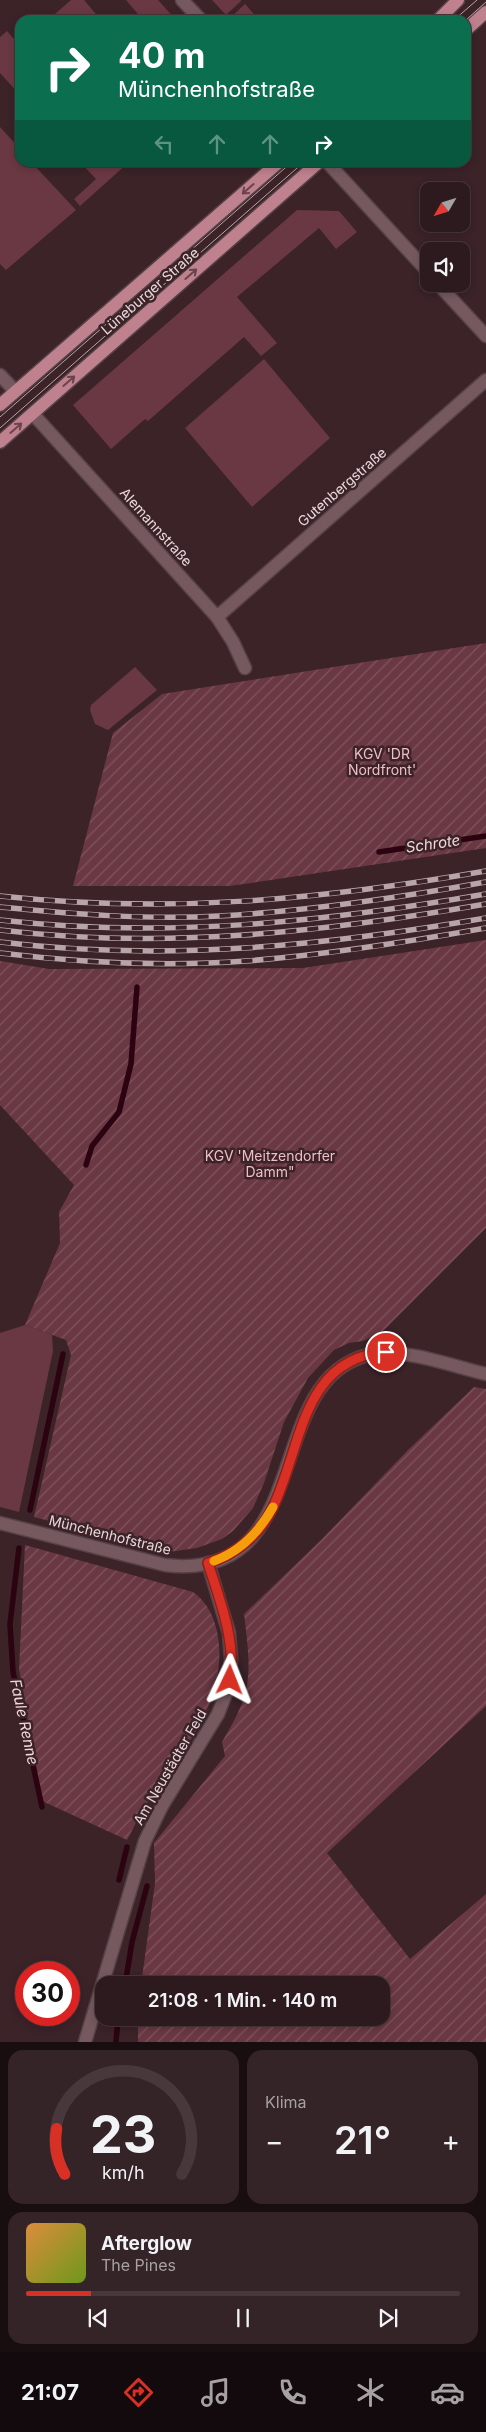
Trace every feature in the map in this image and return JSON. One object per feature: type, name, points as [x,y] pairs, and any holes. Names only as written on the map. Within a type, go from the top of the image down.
[{"type":"main road","points":[[443,15],[458,0]]},
{"type":"main road","points":[[471,26],[486,12]]},
{"type":"main road","name":"Lüneburger Straße","points":[[0,405],[273,167]]},
{"type":"main road","name":"Lüneburger Straße","points":[[0,442],[313,167]]},
{"type":"street","points":[[182,0],[196,15]]},
{"type":"street","points":[[332,167],[420,263]]},
{"type":"street","points":[[445,292],[486,336]]},
{"type":"street","points":[[0,375],[15,391]]},
{"type":"street","name":"Gutenbergstraße","points":[[217,616],[486,380]]},
{"type":"street","name":"Alemannstraße","points":[[32,414],[217,616],[233,642],[245,668]]},
{"type":"street","name":"Münchenhofstraße","points":[[0,1523],[165,1565],[191,1566],[208,1563],[240,1548],[263,1523],[273,1506],[311,1402],[325,1382],[343,1366],[367,1356],[392,1353],[486,1374]]},
{"type":"street","name":"Am Neustädter Feld","points":[[85,2042],[145,1841],[162,1806],[218,1714],[229,1686],[231,1659],[229,1633],[208,1563]]},
{"type":"green space","points":[[71,0],[84,0],[97,15],[54,15]]},
{"type":"green space","points":[[126,0],[158,0],[172,15],[139,15]]},
{"type":"green space","points":[[212,0],[241,0],[241,1],[226,15]]},
{"type":"green space","points":[[245,4],[255,15],[233,15]]},
{"type":"green space","points":[[7,31],[15,40],[15,90],[0,73],[0,37]]},
{"type":"green space","points":[[0,127],[15,144],[15,167],[36,167],[76,210],[6,270],[0,264]]},
{"type":"green space","points":[[85,167],[124,167],[80,206],[74,199],[96,179]]},
{"type":"green space","points":[[297,210],[339,211],[357,232],[336,249],[319,228],[237,297],[277,343],[261,356],[244,337],[148,421],[145,419],[111,449],[73,405]]},
{"type":"green space","points":[[264,359],[330,438],[252,507],[185,428]]},
{"type":"green space","name":"KGV 'DR Nordfront'","points":[[486,643],[486,848],[230,886],[73,886],[113,733],[162,694]]},
{"type":"green space","points":[[135,667],[157,690],[108,730],[95,724],[90,710],[91,705]]},
{"type":"green space","name":"KGV 'Meitzendorfer Damm\"","points":[[486,940],[486,1228],[383,1331],[363,1341],[349,1343],[334,1350],[308,1378],[284,1422],[264,1483],[253,1508],[233,1531],[222,1539],[197,1548],[168,1552],[34,1517],[71,1355],[66,1340],[25,1325],[60,1243],[59,1212],[74,1185],[0,1105],[0,961],[49,969],[303,968]]},
{"type":"green space","points":[[25,1325],[52,1335],[53,1351],[19,1512],[0,1507],[0,1333]]},
{"type":"green space","points":[[474,1387],[486,1389],[486,1706],[327,1853],[410,1959],[486,1894],[486,2042],[138,2042],[138,2026],[390,2026],[390,1976],[142,1976],[155,1883],[154,1843],[225,1756],[222,1742],[240,1708],[248,1681],[249,1667],[244,1614],[321,1540],[409,1449]]},
{"type":"green space","points":[[25,1545],[193,1592],[207,1606],[215,1624],[218,1637],[219,1661],[216,1684],[209,1705],[187,1745],[144,1807],[127,1840],[42,1801],[19,1669]]},
{"type":"waterway","name":"Schrote","points":[[379,852],[486,836]]},
{"type":"waterway","name":"Faule Renne","points":[[86,1165],[92,1146],[119,1112],[131,1064],[137,987]]},
{"type":"waterway","name":"Faule Renne","points":[[30,1510],[63,1354]]},
{"type":"waterway","name":"Faule Renne","points":[[19,1548],[10,1624],[13,1672],[42,1807]]},
{"type":"waterway","name":"Faule Renne","points":[[119,1880],[127,1847]]},
{"type":"waterway","name":"Faule Renne","points":[[126,1976],[132,1942],[147,1886]]},
{"type":"waterway","name":"Faule Renne","points":[[116,2042],[117,2026]]},
{"type":"tram line","points":[[460,15],[477,0]]},
{"type":"tram line","points":[[471,16],[486,2]]},
{"type":"tram line","points":[[0,417],[286,167]]},
{"type":"tram line","points":[[0,428],[298,167]]},
{"type":"railway","points":[[0,896],[124,904],[244,901],[364,890],[486,871]]},
{"type":"railway","points":[[0,907],[137,917],[219,916],[353,903],[486,882]]},
{"type":"railway","points":[[0,920],[122,928],[244,925],[365,913],[486,894]]},
{"type":"railway","points":[[0,930],[61,936],[122,938],[244,935],[365,923],[486,904]]},
{"type":"railway","points":[[0,942],[122,951],[244,948],[365,936],[486,918]]},
{"type":"railway","points":[[0,953],[123,963],[215,963],[336,952],[486,928]]},
{"type":"slow traffic","points":[[214,1561],[232,1553],[246,1543],[263,1523],[273,1507]]},
{"type":"route","points":[[230,1680],[231,1646],[229,1633],[208,1563],[240,1548],[267,1518],[276,1501],[307,1410],[314,1395],[343,1366],[367,1356],[386,1352]]}]
